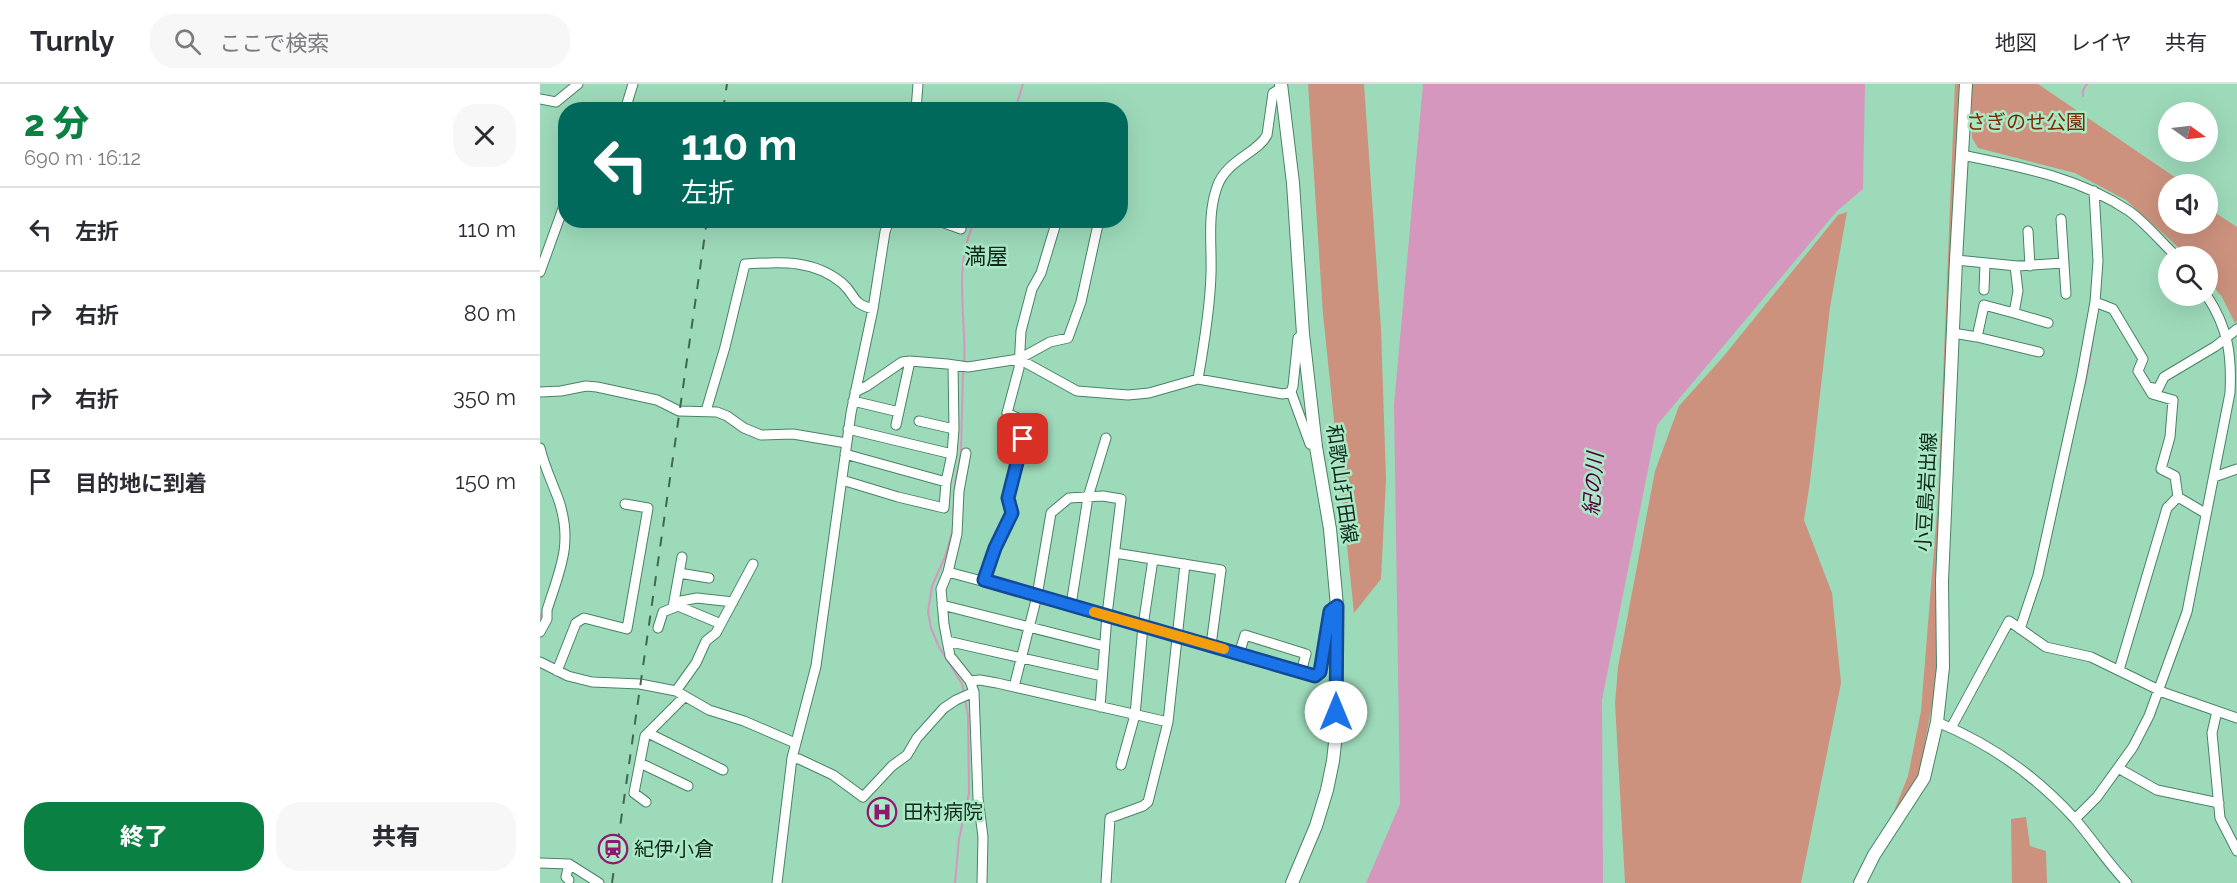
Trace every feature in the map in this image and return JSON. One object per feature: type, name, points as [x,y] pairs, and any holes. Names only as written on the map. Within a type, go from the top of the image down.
[{"type":"main road","name":"小豆島岩出線","points":[[1863,880],[1874,855],[1924,778],[1936,722],[1942,667],[1942,581],[1966,84]]},
{"type":"main road","name":"和歌山打田線","points":[[1281,86],[1293,183],[1303,334],[1316,447],[1330,529],[1337,606],[1336,735],[1333,761],[1316,826],[1292,883]]},
{"type":"street","points":[[540,99],[556,102],[578,84]]},
{"type":"street","points":[[627,102],[633,84]]},
{"type":"street","points":[[916,102],[918,84]]},
{"type":"street","points":[[1198,379],[1208,308],[1211,275],[1211,218],[1217,187],[1229,168],[1240,157],[1264,140],[1267,135],[1273,93],[1281,86]]},
{"type":"street","points":[[1962,154],[2051,174],[2094,191],[2131,213],[2166,246]]},
{"type":"street","points":[[2019,629],[2038,575],[2095,302],[2098,261],[2094,191]]},
{"type":"street","points":[[2061,219],[2066,294]]},
{"type":"street","points":[[540,272],[558,222]]},
{"type":"street","points":[[777,883],[792,758],[816,666],[848,429],[887,228]]},
{"type":"street","points":[[984,580],[995,548],[1012,513],[1008,498],[1028,423],[1007,413],[1019,368],[1021,330],[1032,289],[1041,273],[1055,228]]},
{"type":"street","points":[[854,396],[902,362],[960,366],[1019,359],[1050,342],[1068,338],[1081,302],[1097,228]]},
{"type":"street","points":[[2028,231],[2030,266]]},
{"type":"street","points":[[1956,260],[2015,266],[2064,263]]},
{"type":"street","points":[[706,411],[725,347],[745,264],[781,262],[821,268],[843,284],[860,306],[873,309]]},
{"type":"street","points":[[1984,290],[1985,264]]},
{"type":"street","points":[[2014,313],[2018,291],[2015,266]]},
{"type":"street","points":[[2095,302],[2113,309],[2143,359],[2138,371],[2152,394],[2174,400],[2169,437],[2161,469],[2175,476],[2178,497]]},
{"type":"street","points":[[1977,337],[1984,305],[2048,323]]},
{"type":"street","points":[[2075,819],[2097,796],[2133,747],[2148,717],[2187,612],[2230,393],[2231,361],[2226,337],[2214,306]]},
{"type":"street","points":[[2148,387],[2158,389],[2164,377],[2237,328]]},
{"type":"street","points":[[1953,333],[2039,352]]},
{"type":"street","points":[[1303,334],[1298,338],[1291,392],[1310,444],[1316,447]]},
{"type":"street","points":[[1019,359],[1077,391],[1128,395],[1149,393],[1198,379],[1283,394],[1291,392]]},
{"type":"street","points":[[896,425],[910,361]]},
{"type":"street","points":[[842,480],[944,508],[946,482],[952,454],[960,366]]},
{"type":"street","points":[[540,392],[586,386],[597,387],[657,400],[679,411],[706,411],[727,416],[744,428],[761,435],[793,434],[846,443]]},
{"type":"street","points":[[854,396],[899,412]]},
{"type":"street","points":[[919,421],[954,429]]},
{"type":"street","points":[[848,429],[952,454]]},
{"type":"street","points":[[1071,605],[1088,497],[1106,438]]},
{"type":"street","points":[[540,448],[566,530],[564,556],[547,610],[547,619],[540,632]]},
{"type":"street","points":[[966,453],[959,491],[957,534],[941,590],[950,656],[970,681],[972,692],[982,837],[982,883]]},
{"type":"street","points":[[845,454],[946,482]]},
{"type":"street","points":[[2214,477],[2237,470]]},
{"type":"street","points":[[1014,687],[1036,596],[1051,513],[1069,498],[1102,496],[1121,499],[1107,615],[1100,707]]},
{"type":"street","points":[[2178,497],[2205,513]]},
{"type":"street","points":[[2119,670],[2167,508],[2178,497]]},
{"type":"street","points":[[557,670],[576,623],[584,618],[627,629],[648,508],[625,504]]},
{"type":"street","points":[[1115,553],[1221,570],[1211,645]]},
{"type":"street","points":[[675,606],[682,557]]},
{"type":"street","points":[[1121,765],[1135,715],[1143,626],[1153,559]]},
{"type":"street","points":[[645,802],[634,793],[645,736],[680,694],[706,641],[715,635],[753,564]]},
{"type":"street","points":[[1106,883],[1110,818],[1148,802],[1168,722],[1185,564]]},
{"type":"street","points":[[948,572],[984,580],[1315,676],[1320,672],[1330,611],[1337,606]]},
{"type":"street","points":[[679,573],[709,578]]},
{"type":"street","points":[[658,628],[663,612],[681,601],[697,598],[733,602]]},
{"type":"street","points":[[942,605],[1104,646]]},
{"type":"street","points":[[675,606],[721,624]]},
{"type":"street","points":[[1951,728],[2009,621],[2046,647],[2091,657],[2158,689],[2237,718]]},
{"type":"street","points":[[1239,654],[1245,634],[1306,654],[1301,672]]},
{"type":"street","points":[[947,641],[1102,676]]},
{"type":"street","points":[[540,662],[592,682],[640,684],[680,694],[709,710],[744,721],[795,743]]},
{"type":"street","points":[[970,681],[980,680],[1014,687],[1168,722]]},
{"type":"street","points":[[792,758],[833,775],[863,797],[906,754],[944,708],[972,692]]},
{"type":"street","points":[[2217,711],[2212,733],[2220,818],[2237,851]]},
{"type":"street","points":[[1936,722],[2007,760],[2035,780],[2075,819],[2127,883]]},
{"type":"street","points":[[648,733],[723,770]]},
{"type":"street","points":[[640,763],[688,786]]},
{"type":"street","points":[[2118,768],[2157,790],[2219,803]]},
{"type":"street","points":[[540,863],[569,864],[599,883]]},
{"type":"street","points":[[569,864],[566,877],[570,882]]},
{"type":"green space","points":[[1308,84],[1364,84],[1381,329],[1386,480],[1381,579],[1354,613],[1323,314]]},
{"type":"green space","points":[[1955,84],[1960,84],[1938,671],[1920,771],[1915,784],[1889,824],[1908,776],[1921,711],[1938,500]]},
{"type":"green space","name":"さぎのせ公園","points":[[1971,84],[2038,84],[2170,174],[2158,174],[2158,229],[2126,200],[2075,173],[1978,148],[1972,138]]},
{"type":"green space","points":[[1847,212],[1830,307],[1804,520],[1832,593],[1841,683],[1801,883],[1625,883],[1615,703],[1618,667],[1655,471],[1679,406],[1723,357],[1838,215]]},
{"type":"green space","name":"さぎのせ公園","points":[[2218,215],[2237,227],[2237,321],[2235,323],[2218,292],[2218,246],[2177,246],[2164,234],[2218,234]]},
{"type":"green space","points":[[2026,817],[2030,846],[2046,851],[2047,883],[2012,883],[2011,819]]},
{"type":"water","name":"紀の川","points":[[1423,84],[1865,84],[1863,189],[1837,211],[1657,425],[1602,700],[1603,883],[1366,883],[1400,804],[1394,405]]},
{"type":"waterway","points":[[1017,102],[1023,84]]},
{"type":"waterway","points":[[2083,96],[2083,90],[2087,84]]},
{"type":"waterway","points":[[964,365],[962,274],[964,256],[972,228]]},
{"type":"waterway","points":[[2084,388],[2095,325]]},
{"type":"waterway","points":[[953,517],[955,483],[961,454],[963,370]]},
{"type":"waterway","points":[[953,529],[945,557],[932,586],[928,612],[931,628],[939,647],[962,684],[964,693]]},
{"type":"waterway","points":[[540,618],[543,610]]},
{"type":"waterway","points":[[955,883],[959,839],[969,793],[968,716],[965,699]]},
{"type":"railway","points":[[724,102],[727,84]]},
{"type":"railway","points":[[612,883],[706,228]]},
{"type":"slow traffic","points":[[1094,612],[1224,649]]},
{"type":"place","name":"田村病院","points":[[882,812]]},
{"type":"place","name":"紀伊小倉","points":[[613,849]]},
{"type":"district","name":"満屋","points":[[986,256]]},
{"type":"route","points":[[1023,439],[1008,498],[1012,513],[995,548],[984,580],[1315,676],[1320,672],[1330,611],[1337,606],[1336,712]]}]
